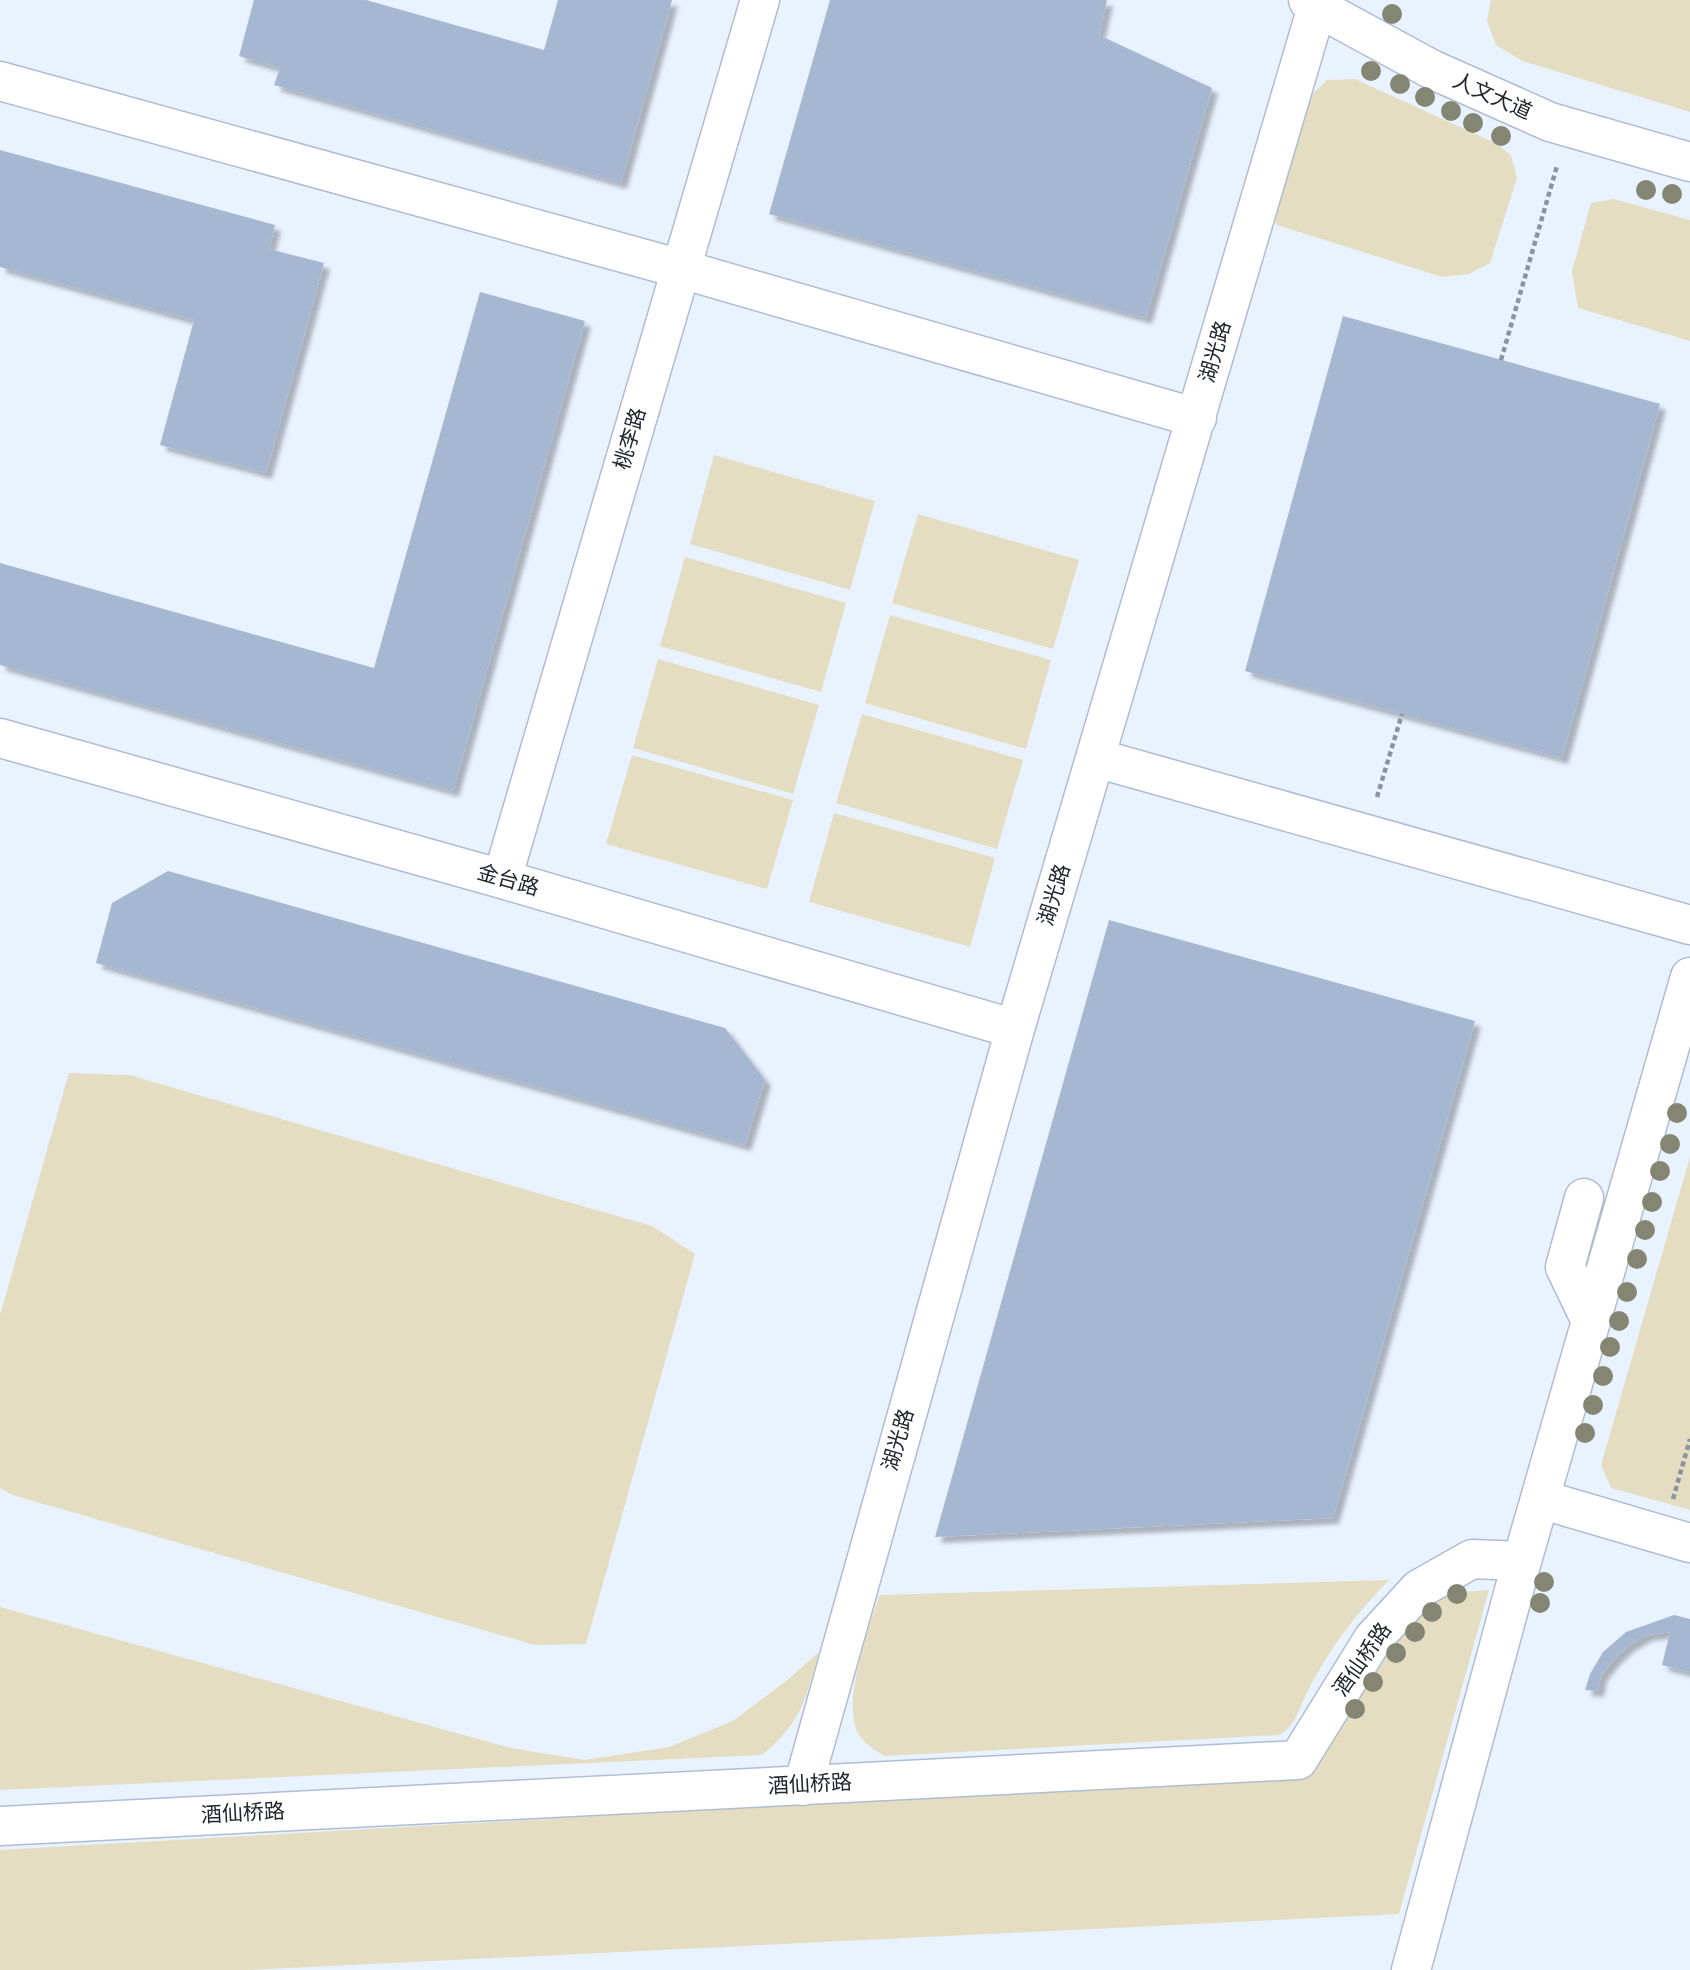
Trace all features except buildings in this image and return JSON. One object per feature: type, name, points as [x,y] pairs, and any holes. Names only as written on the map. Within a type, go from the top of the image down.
[{"type":"street","name":"桃李路","points":[[502,879],[761,0]]},
{"type":"street","name":"人文大道","points":[[1312,4],[1431,69],[1550,122],[1690,162]]},
{"type":"street","name":"湖光路","points":[[803,1786],[1015,1029],[1197,418],[1312,4]]},
{"type":"street","points":[[0,81],[681,269],[1197,418]]},
{"type":"street","name":"金台路","points":[[0,738],[502,879],[1015,1029]]},
{"type":"street","points":[[1096,758],[1690,925]]},
{"type":"street","points":[[1411,1970],[1522,1562],[1690,977]]},
{"type":"street","points":[[1584,1198],[1565,1267],[1591,1321]]},
{"type":"street","points":[[1540,1499],[1676,1539]]},
{"type":"street","name":"酒仙桥路","points":[[0,1826],[1298,1760],[1373,1639],[1419,1589],[1472,1559],[1522,1562]]},
{"type":"path","points":[[1501,360],[1568,128]]},
{"type":"path","points":[[1367,834],[1402,714]]},
{"type":"path","points":[[1676,1539],[1690,1439]]},
{"type":"shaded area","points":[[1491,0],[1690,0],[1690,112],[1522,61],[1496,45],[1487,21]]},
{"type":"shaded area","points":[[1355,79],[1495,143],[1511,155],[1517,178],[1490,263],[1469,274],[1442,277],[1277,225],[1272,214],[1307,99],[1327,80]]},
{"type":"shaded area","points":[[1614,199],[1690,220],[1690,341],[1578,308],[1572,271],[1591,203]]},
{"type":"shaded area","points":[[714,455],[875,501],[850,590],[690,544]]},
{"type":"shaded area","points":[[918,514],[1079,560],[1053,649],[892,603]]},
{"type":"shaded area","points":[[685,557],[846,603],[821,692],[660,646]]},
{"type":"shaded area","points":[[890,615],[1051,660],[1026,749],[865,703]]},
{"type":"shaded area","points":[[658,659],[819,705],[793,794],[633,748]]},
{"type":"shaded area","points":[[862,714],[1023,760],[997,849],[836,803]]},
{"type":"shaded area","points":[[632,755],[793,800],[767,889],[606,844]]},
{"type":"shaded area","points":[[834,813],[995,858],[970,947],[809,902]]},
{"type":"shaded area","points":[[69,1073],[129,1075],[652,1226],[695,1254],[586,1644],[535,1645],[12,1495],[0,1488],[0,1315]]},
{"type":"shaded area","points":[[1690,1157],[1690,1510],[1611,1488],[1601,1465]]},
{"type":"shaded area","points":[[1389,1580],[1341,1636],[1321,1666],[1294,1721],[1279,1735],[884,1756],[864,1742],[855,1726],[854,1690],[879,1595]]},
{"type":"shaded area","points":[[1489,1590],[1399,1914],[251,1970],[0,1970],[0,1850],[1270,1778],[1420,1617],[1448,1593]]},
{"type":"shaded area","points":[[0,1607],[511,1748],[585,1760],[669,1747],[733,1721],[819,1652],[805,1697],[794,1721],[762,1755],[0,1790]]}]
